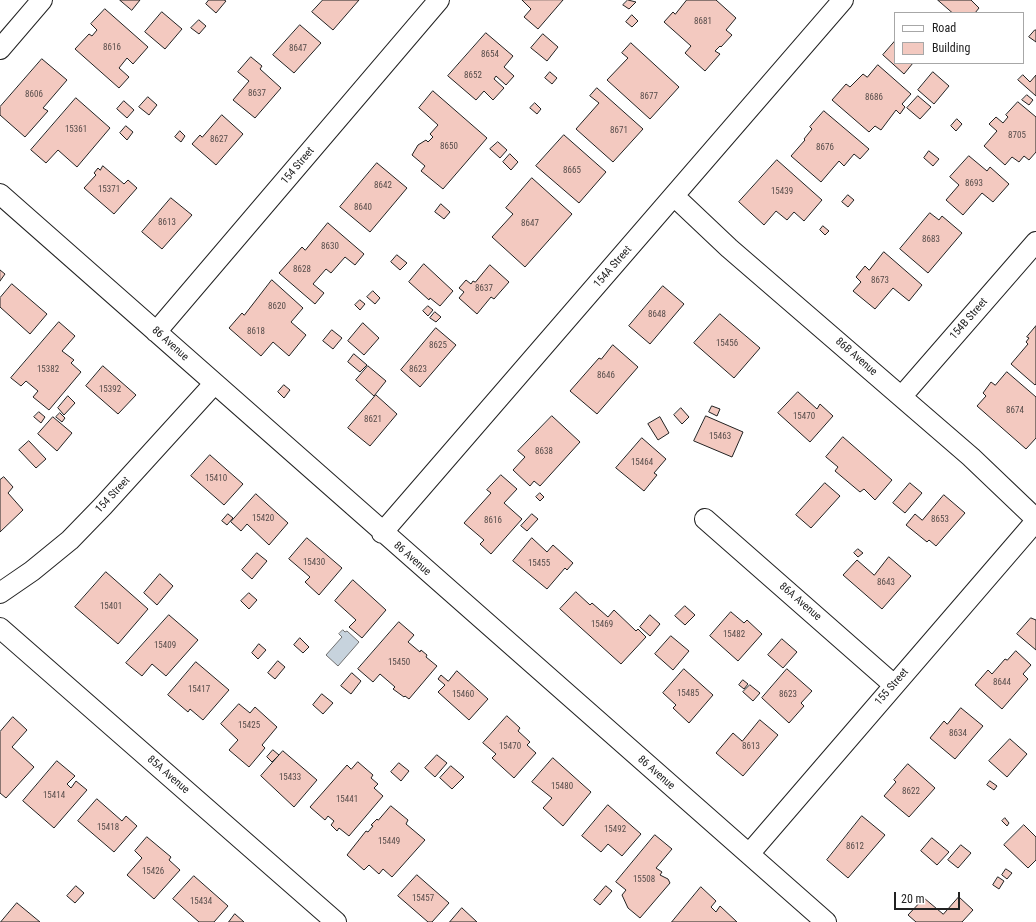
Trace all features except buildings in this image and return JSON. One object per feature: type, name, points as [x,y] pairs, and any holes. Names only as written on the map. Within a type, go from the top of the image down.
[{"type":"street","points":[[0,49],[42,0]]},
{"type":"street","name":"154 Street","points":[[156,332],[439,0]]},
{"type":"street","name":"154A Street","points":[[382,533],[844,0]]},
{"type":"street","name":"86 Avenue","points":[[0,194],[382,533],[826,922]]},
{"type":"street","name":"86B Avenue","points":[[674,196],[729,248],[902,396],[987,472],[1036,520]]},
{"type":"street","name":"154B Street","points":[[902,396],[1036,242]]},
{"type":"street","name":"154 Street","points":[[0,593],[32,571],[70,540],[104,506],[214,384]]},
{"type":"street","name":"86A Avenue","points":[[705,519],[894,685]]},
{"type":"street","name":"155 Street","points":[[749,854],[1036,520]]},
{"type":"street","name":"85A Avenue","points":[[0,628],[336,922]]},
{"type":"shaded area","points":[[343,630],[345,632],[347,631],[359,642],[338,666],[326,655],[342,637],[339,634]]}]
